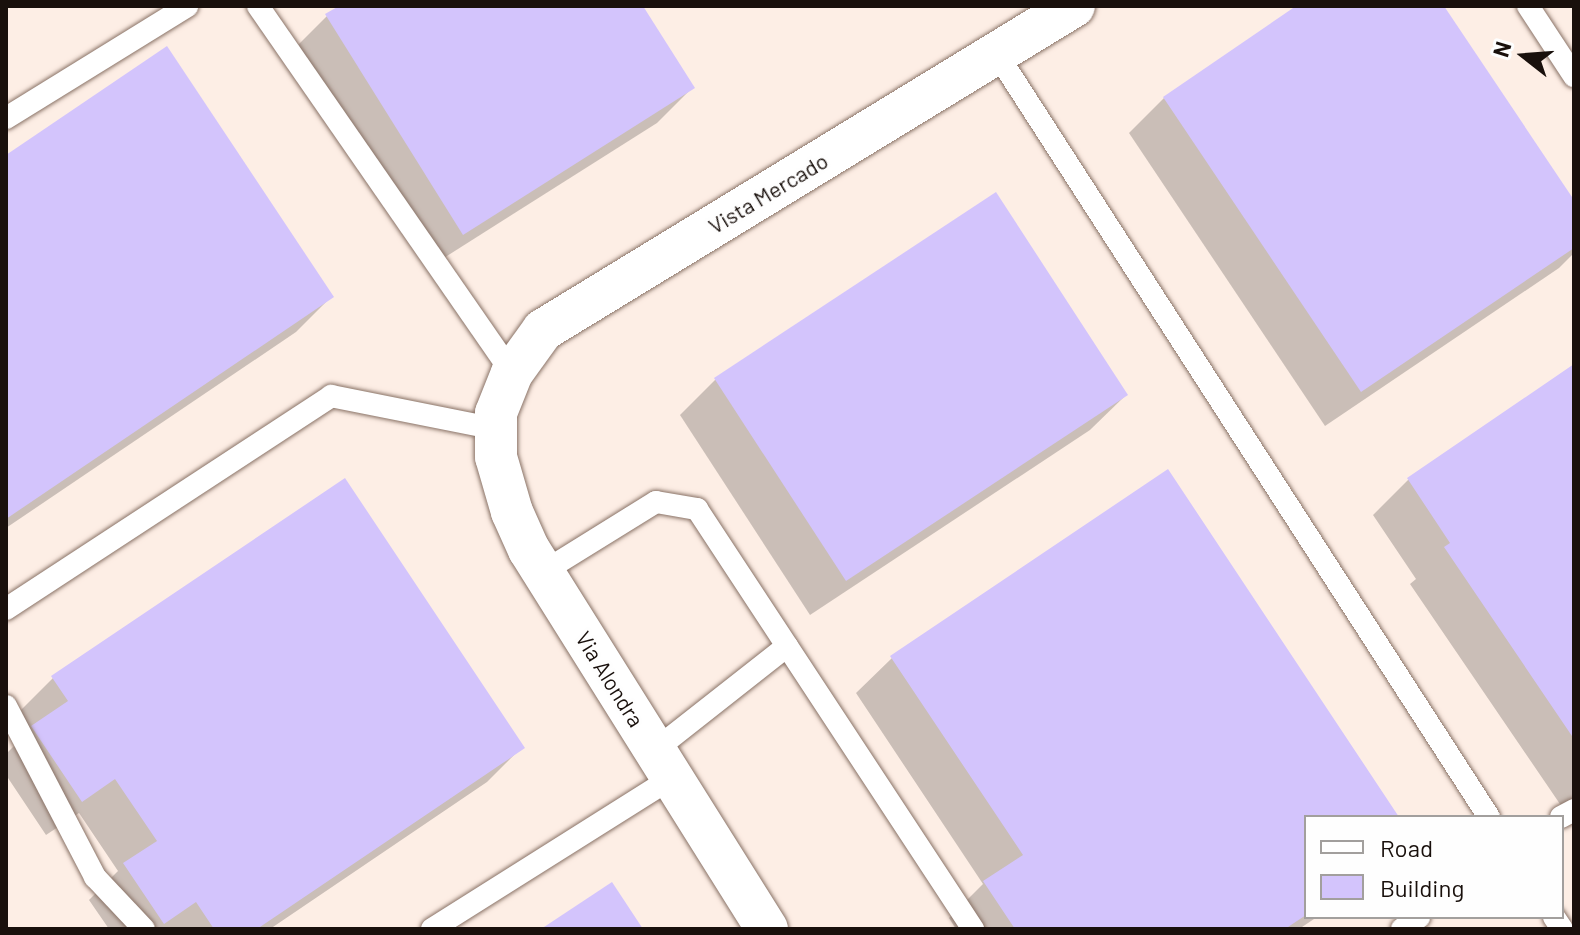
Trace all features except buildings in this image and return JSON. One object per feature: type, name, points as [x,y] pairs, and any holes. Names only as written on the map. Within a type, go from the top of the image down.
[{"type":"street","name":"Vista Mercado","points":[[496,421],[512,373],[543,330],[1074,6]]},
{"type":"street","name":"Via Alondra","points":[[496,421],[496,457],[512,512],[543,572],[767,929]]},
{"type":"lane","points":[[6,118],[187,6]]},
{"type":"lane","points":[[258,6],[512,373]]},
{"type":"lane","points":[[1528,6],[1574,76]]},
{"type":"lane","points":[[997,54],[1488,815]]},
{"type":"lane","points":[[6,609],[331,396],[496,421]]},
{"type":"lane","points":[[543,572],[656,502],[697,509],[973,929]]},
{"type":"lane","points":[[432,929],[663,764],[787,646]]},
{"type":"lane","points":[[6,706],[95,877],[144,929]]}]
